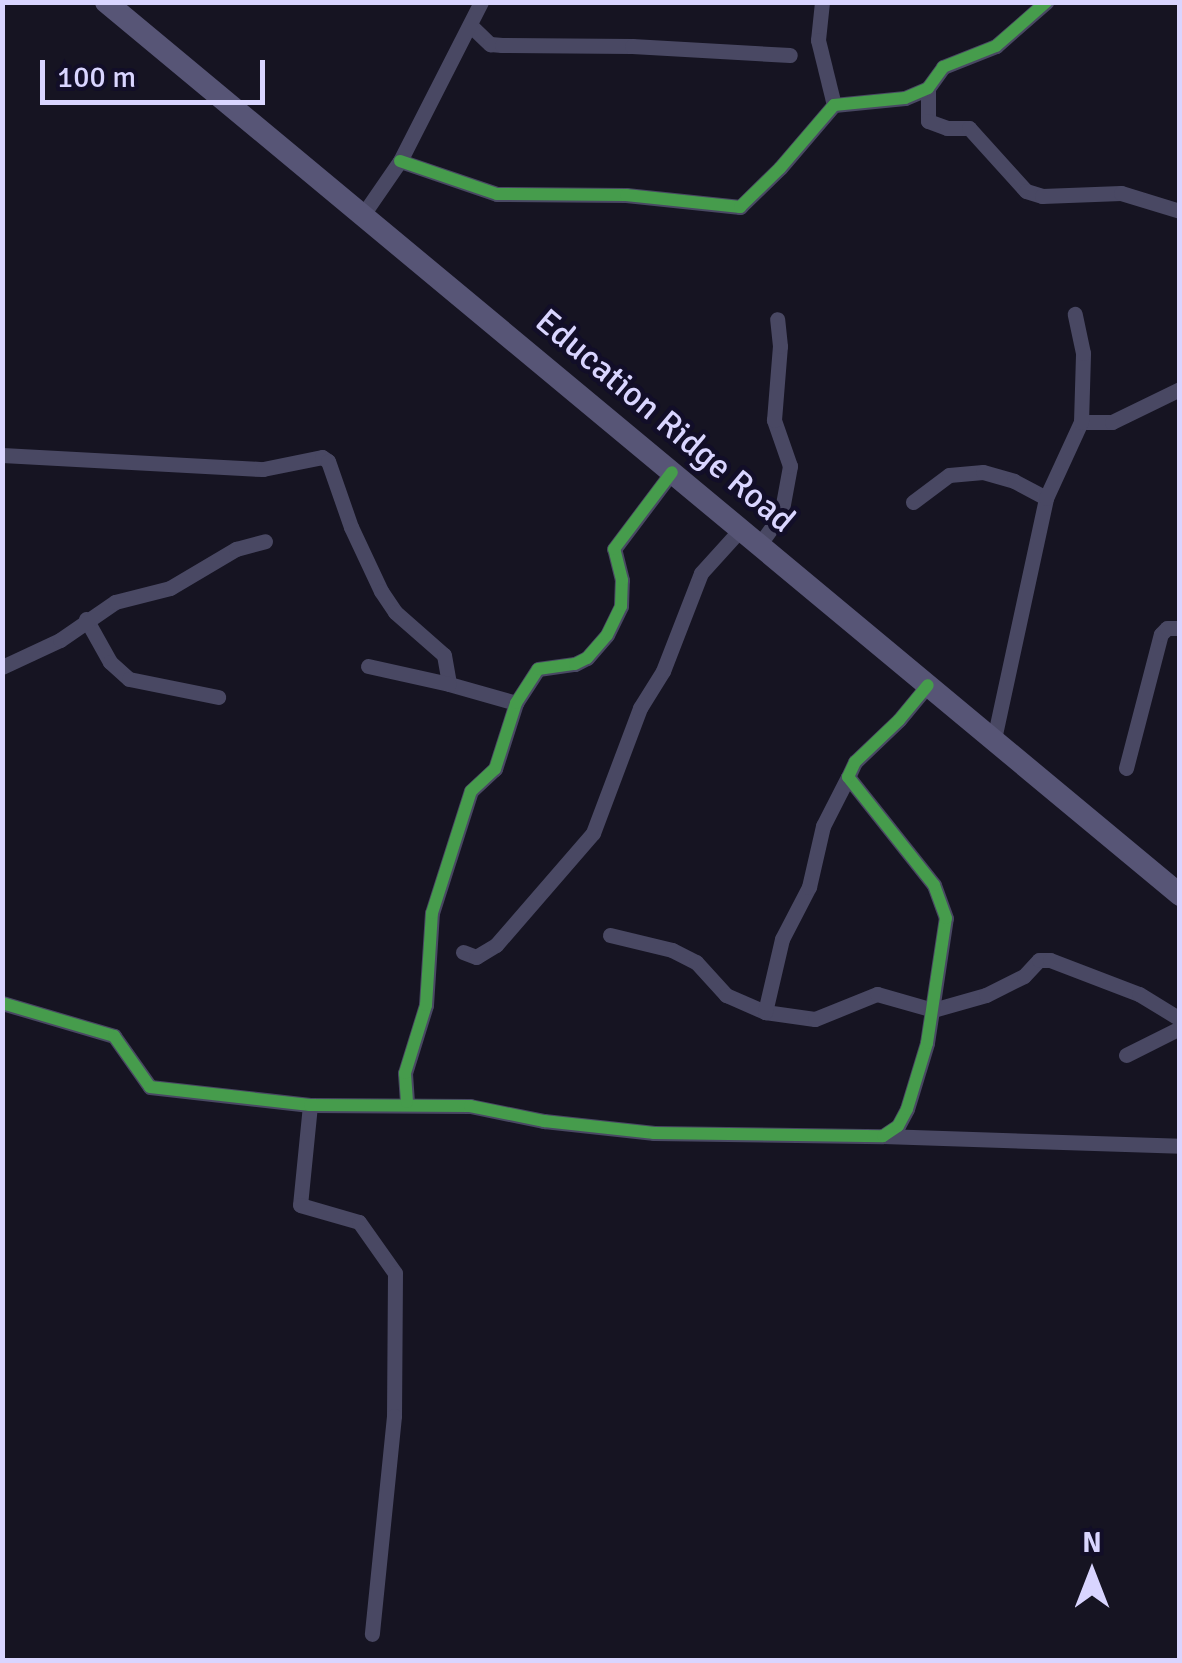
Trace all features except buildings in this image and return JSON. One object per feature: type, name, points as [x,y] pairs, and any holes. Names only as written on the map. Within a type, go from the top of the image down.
[{"type":"main road","name":"Education Ridge Road","points":[[117,6],[362,216],[1180,894]]},
{"type":"street","points":[[362,216],[400,161],[481,2]]},
{"type":"street","points":[[822,2],[818,40],[834,106]]},
{"type":"street","points":[[400,161],[497,194],[626,195],[740,207],[834,106],[905,98],[928,88],[943,66],[996,46],[1046,2]]},
{"type":"street","points":[[470,25],[490,44],[502,46],[632,46],[790,55]]},
{"type":"street","points":[[928,88],[928,121],[947,128],[969,128],[1026,191],[1042,196],[1120,193],[1180,211]]},
{"type":"street","points":[[994,739],[1046,498],[1081,422],[1083,354],[1075,314]]},
{"type":"street","points":[[463,952],[476,957],[496,945],[593,833],[640,708],[663,670],[701,573],[781,515],[790,466],[774,420],[780,346],[777,319]]},
{"type":"street","points":[[1081,422],[1112,422],[1180,389]]},
{"type":"street","points":[[2,456],[262,468],[322,457],[328,461],[350,527],[380,591],[395,612],[444,655],[449,684]]},
{"type":"street","points":[[407,1102],[405,1073],[426,1005],[432,913],[471,791],[495,769],[516,703],[538,669],[575,664],[588,658],[607,635],[621,606],[622,580],[614,550],[672,472]]},
{"type":"street","points":[[914,502],[949,475],[983,472],[1014,481],[1046,498]]},
{"type":"street","points":[[2,667],[60,640],[115,602],[191,579],[223,555],[265,541]]},
{"type":"street","points":[[86,619],[110,662],[128,679],[218,697]]},
{"type":"street","points":[[1126,768],[1161,634],[1166,628],[1180,628]]},
{"type":"street","points":[[368,666],[516,703]]},
{"type":"street","points":[[765,1012],[782,940],[809,887],[823,826],[855,762],[900,720],[928,685]]},
{"type":"street","points":[[848,776],[940,894],[946,918],[932,1010],[908,1109],[898,1126],[883,1136]]},
{"type":"street","points":[[610,935],[672,950],[696,962],[726,994],[765,1012],[815,1019],[877,994],[932,1010],[986,995],[1024,976],[1039,960],[1050,960],[1139,994],[1180,1019]]},
{"type":"street","points":[[2,1003],[114,1036],[150,1087],[310,1105],[407,1102],[470,1106],[544,1120],[654,1133],[1180,1146]]},
{"type":"street","points":[[1126,1056],[1180,1028]]},
{"type":"street","points":[[310,1105],[300,1205],[359,1222],[395,1273],[394,1416],[372,1634]]},
{"type":"cycle path","points":[[400,161],[497,194],[626,195],[740,207],[834,105],[905,98],[928,88],[943,67],[996,46],[1046,2]]},
{"type":"cycle path","points":[[407,1102],[405,1073],[426,1005],[432,913],[471,791],[495,769],[516,703],[538,669],[575,664],[587,658],[607,635],[621,606],[622,580],[614,549],[672,472]]},
{"type":"cycle path","points":[[2,1003],[114,1036],[150,1087],[310,1105],[470,1106],[544,1121],[654,1133],[883,1136],[898,1126],[907,1109],[927,1043],[946,918],[934,885],[848,777],[855,762],[899,720],[928,685]]}]
